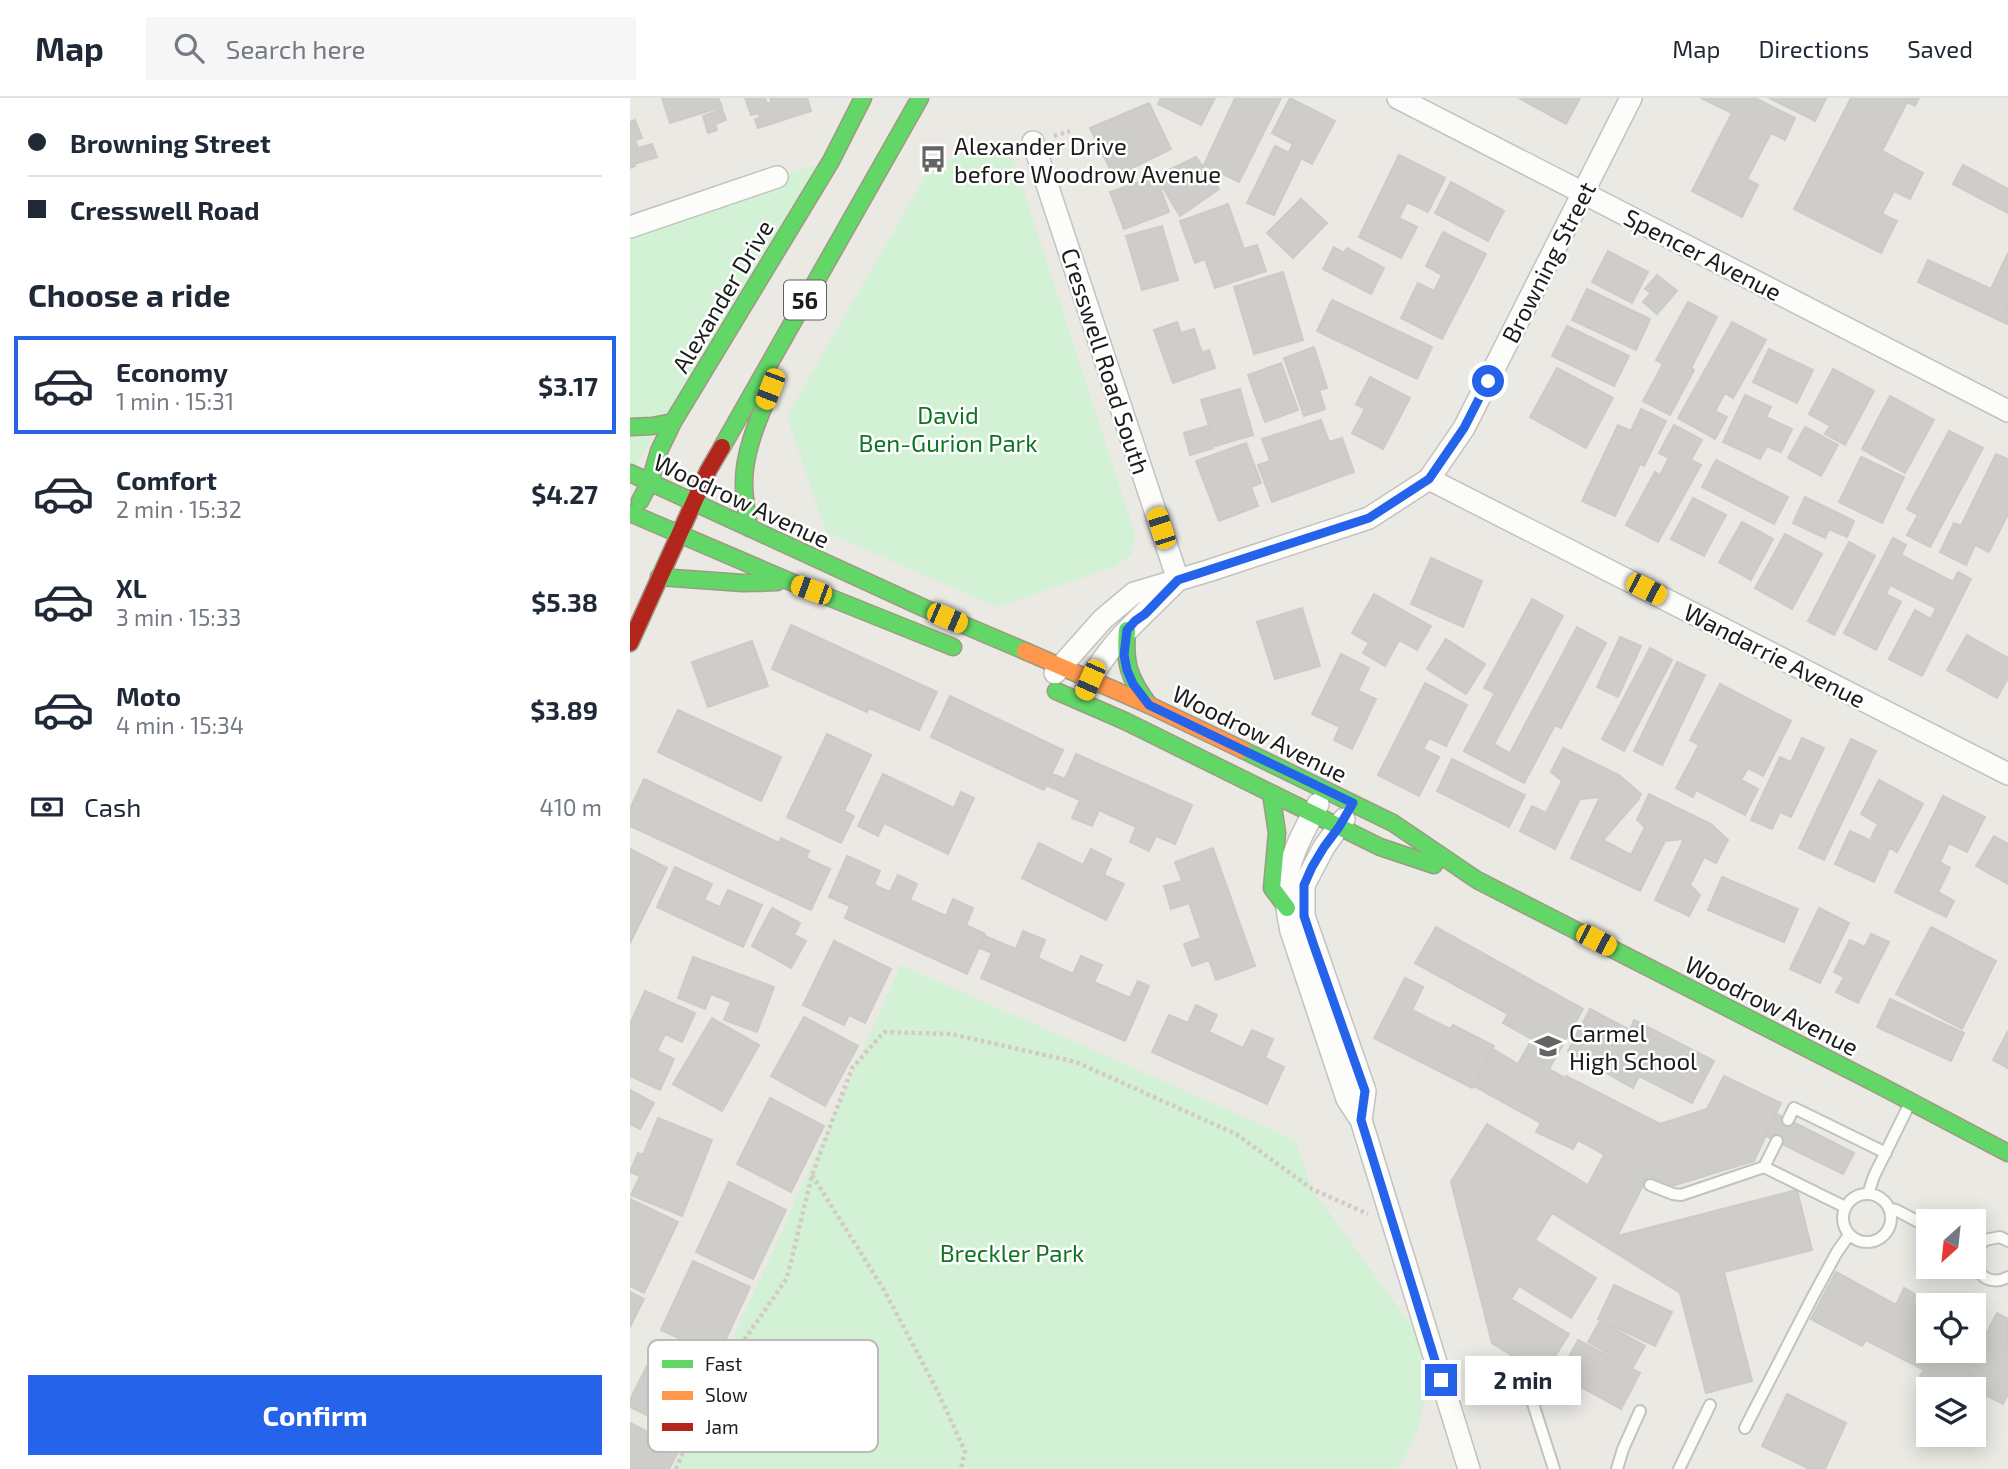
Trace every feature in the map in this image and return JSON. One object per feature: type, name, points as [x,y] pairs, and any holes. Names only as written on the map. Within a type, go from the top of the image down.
[{"type":"main road","name":"Alexander Drive","points":[[631,517],[650,482],[659,451],[673,422],[831,161],[863,98]]},
{"type":"main road","name":"56","points":[[630,643],[708,471],[920,98]]},
{"type":"main road","points":[[749,528],[744,475],[755,429],[770,389],[773,356]]},
{"type":"main road","points":[[630,427],[673,422]]},
{"type":"main road","name":"Woodrow Avenue","points":[[630,473],[913,603],[1149,705],[1394,823],[1476,880],[2008,1153]]},
{"type":"main road","points":[[631,517],[973,655]]},
{"type":"main road","points":[[659,577],[743,583],[791,582]]},
{"type":"main road","points":[[1127,630],[1124,655],[1127,670],[1133,684],[1149,705]]},
{"type":"main road","name":"Woodrow Avenue","points":[[1045,687],[1125,721],[1380,847],[1476,880]]},
{"type":"main road","points":[[1271,793],[1277,833],[1272,888],[1287,908]]},
{"type":"street","name":"Spencer Avenue","points":[[1398,98],[2008,411]]},
{"type":"street","name":"Browning Street","points":[[1045,687],[1059,667],[1103,619],[1135,593],[1369,518],[1429,479],[1464,428],[1631,98]]},
{"type":"street","name":"Cresswell Road South","points":[[1033,142],[1178,580]]},
{"type":"street","points":[[630,227],[777,177]]},
{"type":"street","name":"Wandarrie Avenue","points":[[1429,479],[2008,774]]},
{"type":"street","name":"Browning Street","points":[[1080,702],[1105,654],[1178,580]]},
{"type":"street","points":[[1326,790],[1291,861],[1286,886],[1291,931],[1347,1099],[1361,1120],[1469,1469]]},
{"type":"street","points":[[1353,803],[1324,847],[1304,885],[1304,916],[1365,1091],[1361,1120]]},
{"type":"lane","points":[[1868,1194],[1910,1102]]},
{"type":"lane","points":[[1788,1120],[1794,1108],[1886,1153]]},
{"type":"lane","points":[[1650,1185],[1673,1195],[1681,1195],[1763,1167],[1777,1141]]},
{"type":"lane","points":[[1763,1167],[1845,1207]]},
{"type":"lane","points":[[1859,1195],[1877,1196],[1890,1209],[1890,1227],[1885,1235],[1876,1241],[1857,1241],[1843,1226],[1845,1207],[1851,1199],[1859,1195]]},
{"type":"lane","points":[[1890,1209],[1916,1221]]},
{"type":"lane","points":[[1745,1428],[1812,1298],[1849,1235]]},
{"type":"lane","points":[[1986,1240],[2000,1237],[2008,1241]]},
{"type":"lane","points":[[1986,1279],[1993,1281],[2008,1277]]},
{"type":"lane","points":[[1527,1385],[1554,1469]]},
{"type":"lane","points":[[1679,1469],[1710,1405]]},
{"type":"lane","points":[[1617,1469],[1640,1411]]},
{"type":"path","points":[[744,1340],[787,1278],[812,1175],[852,1068],[884,1032],[951,1034],[1076,1062],[1236,1134],[1312,1189],[1394,1226]]},
{"type":"path","points":[[812,1175],[884,1290],[937,1390],[965,1451],[961,1469]]},
{"type":"path","points":[[676,1469],[683,1452]]},
{"type":"green space","name":"David Ben-Gurion Park","points":[[1007,140],[1135,534],[1131,555],[1116,566],[997,607],[826,532],[787,416],[932,165]]},
{"type":"green space","points":[[831,161],[630,473],[630,227]]},
{"type":"green space","name":"Breckler Park","points":[[901,965],[1295,1140],[1312,1189],[1435,1358],[1418,1429],[1398,1469],[672,1469],[680,1452],[878,1452],[878,1340],[732,1340]]},
{"type":"building","points":[[662,98],[718,98],[722,107],[670,123]]},
{"type":"building","points":[[745,98],[765,98],[767,104],[772,102],[770,98],[807,98],[811,111],[758,128],[755,119],[760,118],[759,113],[751,115]]},
{"type":"building","points":[[1161,98],[1215,98],[1201,125],[1158,104]]},
{"type":"building","points":[[1235,98],[1281,98],[1239,182],[1204,165]]},
{"type":"building","points":[[1290,98],[1335,121],[1312,164],[1289,152],[1293,144],[1272,133]]},
{"type":"building","points":[[1519,98],[1580,98],[1566,124]]},
{"type":"building","points":[[1701,98],[1755,98],[1795,118],[1785,140],[1771,133],[1747,179],[1758,185],[1742,217],[1692,191],[1732,113]]},
{"type":"building","points":[[1769,98],[1826,98],[1815,121]]},
{"type":"building","points":[[1851,98],[1919,98],[1915,106],[1907,102],[1882,151],[1923,173],[1910,199],[1894,191],[1882,214],[1897,221],[1881,253],[1794,209]]},
{"type":"building","points":[[1149,103],[1171,149],[1114,177],[1090,128]]},
{"type":"building","points":[[722,109],[726,120],[715,124],[717,130],[708,133],[703,116]]},
{"type":"building","points":[[635,120],[642,138],[635,140],[638,148],[652,144],[657,157],[634,164],[635,166],[630,168],[630,122]]},
{"type":"building","points":[[1275,146],[1301,159],[1274,215],[1247,203]]},
{"type":"building","points":[[1399,155],[1445,178],[1428,212],[1407,202],[1399,218],[1417,227],[1401,258],[1359,237]]},
{"type":"building","points":[[1196,157],[1219,189],[1180,216],[1156,176]]},
{"type":"building","points":[[1963,165],[2008,189],[2008,213],[1953,184]]},
{"type":"building","points":[[1156,176],[1169,212],[1124,229],[1110,192]]},
{"type":"building","points":[[1451,182],[1504,211],[1488,241],[1435,213]]},
{"type":"building","points":[[1301,199],[1327,223],[1293,258],[1267,233]]},
{"type":"building","points":[[1228,204],[1244,249],[1257,245],[1266,271],[1215,288],[1205,259],[1195,263],[1180,221]]},
{"type":"building","points":[[1162,226],[1178,280],[1142,290],[1126,236]]},
{"type":"building","points":[[1443,232],[1486,254],[1442,339],[1401,318],[1418,283],[1434,291],[1442,275],[1426,266]]},
{"type":"building","points":[[1334,247],[1344,253],[1347,248],[1384,268],[1371,294],[1323,269]]},
{"type":"building","points":[[1608,251],[1648,272],[1632,303],[1592,282]]},
{"type":"building","points":[[2008,253],[2007,324],[1918,282],[1928,260],[1991,289]]},
{"type":"building","points":[[1283,272],[1303,340],[1254,354],[1234,287]]},
{"type":"building","points":[[1657,275],[1677,291],[1657,314],[1643,302],[1651,293],[1645,289]]},
{"type":"building","points":[[1587,289],[1650,319],[1636,350],[1572,320]]},
{"type":"building","points":[[1332,300],[1432,347],[1417,379],[1317,331]]},
{"type":"building","points":[[1688,302],[1717,317],[1691,368],[1694,370],[1670,415],[1643,401],[1663,364],[1656,360]]},
{"type":"building","points":[[1177,322],[1181,333],[1194,329],[1202,353],[1209,350],[1215,368],[1173,383],[1154,330]]},
{"type":"building","points":[[1732,322],[1766,340],[1733,398],[1725,393],[1715,411],[1727,417],[1715,439],[1678,418]]},
{"type":"building","points":[[1567,326],[1629,356],[1614,386],[1552,356]]},
{"type":"building","points":[[1314,347],[1327,388],[1319,390],[1325,409],[1304,416],[1284,358]]},
{"type":"building","points":[[1769,349],[1813,370],[1797,403],[1753,382]]},
{"type":"building","points":[[1281,363],[1298,410],[1265,422],[1248,375]]},
{"type":"building","points":[[1557,368],[1613,398],[1586,448],[1530,417]]},
{"type":"building","points":[[1833,369],[1874,391],[1845,445],[1825,434],[1830,426],[1809,414]]},
{"type":"building","points":[[1370,377],[1410,398],[1383,449],[1352,433],[1365,409],[1356,404]]},
{"type":"building","points":[[1240,389],[1253,435],[1215,446],[1201,400]]},
{"type":"building","points":[[1745,395],[1771,407],[1766,417],[1792,429],[1781,452],[1767,446],[1760,459],[1723,442]]},
{"type":"building","points":[[1890,396],[1934,420],[1905,473],[1862,449]]},
{"type":"building","points":[[1641,409],[1666,421],[1644,466],[1640,464],[1615,516],[1582,501],[1618,425],[1631,431]]},
{"type":"building","points":[[1321,420],[1329,442],[1342,438],[1354,472],[1272,502],[1258,465],[1270,461],[1262,439]]},
{"type":"building","points":[[1674,425],[1702,440],[1691,460],[1701,465],[1658,542],[1626,525],[1655,472],[1660,475],[1669,458],[1659,453]]},
{"type":"building","points":[[1207,426],[1213,448],[1190,455],[1184,433]]},
{"type":"building","points":[[1805,427],[1838,445],[1821,476],[1788,458]]},
{"type":"building","points":[[1949,431],[1983,448],[1930,547],[1907,535],[1918,515],[1907,509]]},
{"type":"building","points":[[1246,443],[1261,483],[1251,487],[1258,506],[1219,521],[1196,461]]},
{"type":"building","points":[[1996,454],[2008,459],[2008,514],[1989,552],[1975,545],[1966,565],[1940,552],[1954,523],[1961,526]]},
{"type":"building","points":[[1861,457],[1904,477],[1882,523],[1839,502]]},
{"type":"building","points":[[1716,460],[1788,497],[1774,524],[1702,487]]},
{"type":"building","points":[[1805,497],[1854,521],[1847,537],[1829,529],[1825,538],[1793,523]]},
{"type":"building","points":[[1693,498],[1726,515],[1704,556],[1671,539]]},
{"type":"building","points":[[1742,522],[1773,539],[1751,580],[1719,562]]},
{"type":"building","points":[[1785,534],[1822,554],[1792,609],[1755,588]]},
{"type":"building","points":[[1893,538],[1906,545],[1901,555],[1953,582],[1958,572],[1971,579],[1922,676],[1889,659],[1915,610],[1931,619],[1936,608],[1890,585],[1886,594],[1901,602],[1876,650],[1844,633]]},
{"type":"building","points":[[1849,542],[1875,556],[1834,635],[1808,621]]},
{"type":"building","points":[[1431,558],[1482,581],[1463,627],[1411,604]]},
{"type":"building","points":[[1374,594],[1431,626],[1417,650],[1399,640],[1385,666],[1363,653],[1369,643],[1352,633]]},
{"type":"building","points":[[1532,599],[1563,616],[1494,744],[1510,753],[1577,627],[1606,643],[1561,728],[1555,725],[1524,783],[1464,751],[1495,693],[1484,688]]},
{"type":"building","points":[[1302,608],[1320,666],[1275,679],[1257,622]]},
{"type":"building","points":[[791,625],[937,692],[919,730],[869,708],[867,712],[772,669]]},
{"type":"building","points":[[1967,635],[2008,658],[2008,678],[1997,698],[1947,670]]},
{"type":"building","points":[[1620,637],[1641,646],[1618,697],[1597,687]]},
{"type":"building","points":[[1446,639],[1485,664],[1466,694],[1427,669]]},
{"type":"building","points":[[752,641],[768,686],[708,707],[692,662]]},
{"type":"building","points":[[1650,648],[1672,660],[1624,751],[1602,739]]},
{"type":"building","points":[[1341,654],[1369,668],[1358,691],[1376,699],[1352,749],[1334,740],[1340,727],[1312,714]]},
{"type":"building","points":[[1677,662],[1705,675],[1662,765],[1634,751]]},
{"type":"building","points":[[1425,683],[1467,705],[1446,746],[1429,738],[1423,749],[1439,757],[1419,796],[1378,775]]},
{"type":"building","points":[[1720,684],[1791,721],[1763,776],[1748,768],[1741,780],[1758,789],[1745,815],[1696,790],[1693,797],[1676,788],[1699,745],[1690,740]]},
{"type":"building","points":[[950,696],[1063,750],[1044,790],[931,737]]},
{"type":"building","points":[[678,710],[781,757],[761,801],[658,752]]},
{"type":"building","points":[[827,734],[871,755],[844,811],[854,816],[841,843],[787,817]]},
{"type":"building","points":[[1802,738],[1824,748],[1791,817],[1780,812],[1772,829],[1751,820],[1780,757],[1791,762]]},
{"type":"building","points":[[1851,739],[1876,751],[1824,860],[1799,848]]},
{"type":"building","points":[[1563,748],[1619,775],[1641,794],[1603,840],[1631,855],[1645,827],[1637,820],[1649,794],[1711,824],[1728,840],[1716,863],[1704,857],[1690,885],[1700,895],[1689,916],[1655,900],[1684,839],[1665,841],[1640,891],[1571,858],[1600,797],[1580,799],[1555,849],[1520,831],[1532,806],[1546,813],[1562,781],[1551,772]]},
{"type":"building","points":[[1076,754],[1192,805],[1175,844],[1156,836],[1149,851],[1130,842],[1136,827],[1099,810],[1092,826],[1072,818],[1080,800],[1048,786],[1053,774],[1065,779]]},
{"type":"building","points":[[1452,759],[1525,795],[1509,827],[1437,791]]},
{"type":"building","points":[[883,774],[954,808],[961,792],[974,798],[948,854],[884,823],[878,836],[858,826]]},
{"type":"building","points":[[644,779],[779,843],[781,838],[809,851],[806,858],[830,869],[811,910],[630,826],[630,809]]},
{"type":"building","points":[[1879,780],[1923,804],[1897,852],[1871,838],[1878,824],[1861,814]]},
{"type":"building","points":[[1943,796],[1985,817],[1967,852],[1949,843],[1940,862],[1950,868],[1938,892],[1954,901],[1946,917],[1895,892]]},
{"type":"building","points":[[1850,831],[1889,849],[1874,882],[1835,864]]},
{"type":"building","points":[[1994,836],[2008,844],[2008,884],[1976,866]]},
{"type":"building","points":[[1039,843],[1083,865],[1091,849],[1111,859],[1104,875],[1124,884],[1106,920],[1022,878]]},
{"type":"building","points":[[1213,848],[1255,966],[1216,980],[1209,960],[1192,966],[1184,944],[1201,938],[1189,903],[1171,909],[1164,886],[1182,881],[1175,862]]},
{"type":"building","points":[[630,849],[667,868],[630,943]]},
{"type":"building","points":[[847,856],[880,871],[874,885],[890,892],[898,875],[917,884],[910,900],[946,916],[953,899],[973,908],[966,925],[985,934],[967,974],[845,918],[850,906],[829,897]]},
{"type":"building","points":[[675,867],[712,884],[704,900],[720,907],[728,890],[762,905],[743,947],[657,907]]},
{"type":"building","points":[[1722,877],[1798,909],[1784,942],[1708,910]]},
{"type":"building","points":[[772,908],[800,923],[794,935],[806,941],[791,968],[752,946]]},
{"type":"building","points":[[1819,908],[1849,923],[1820,983],[1790,969]]},
{"type":"building","points":[[1436,927],[1583,1009],[1549,1069],[1563,1077],[1539,1122],[1474,1086],[1494,1050],[1518,1064],[1532,1039],[1503,1023],[1508,1014],[1415,963]]},
{"type":"building","points":[[1931,927],[1996,961],[1962,1029],[1896,994]]},
{"type":"building","points":[[1023,931],[1045,940],[1038,958],[1073,974],[1081,956],[1102,965],[1094,982],[1130,998],[1138,981],[1149,986],[1125,1041],[981,978],[992,953],[980,948],[985,936],[1016,949]]},
{"type":"building","points":[[1871,934],[1889,942],[1858,1003],[1836,992],[1844,977],[1834,972],[1850,940],[1865,947]]},
{"type":"building","points":[[834,941],[891,969],[865,1023],[849,1015],[844,1025],[803,1005]]},
{"type":"building","points":[[693,957],[774,987],[757,1032],[724,1020],[731,1002],[711,994],[705,1009],[678,998]]},
{"type":"building","points":[[1405,978],[1423,987],[1412,1010],[1450,1029],[1453,1025],[1494,1046],[1472,1088],[1374,1038]]},
{"type":"building","points":[[645,991],[695,1013],[682,1042],[665,1034],[657,1051],[674,1059],[660,1090],[630,1076],[630,1024]]},
{"type":"building","points":[[1890,999],[1964,1033],[1951,1061],[1877,1027]]},
{"type":"building","points":[[1196,1005],[1217,1015],[1209,1032],[1243,1048],[1252,1030],[1273,1039],[1265,1058],[1284,1067],[1267,1104],[1152,1052],[1169,1015],[1188,1023]]},
{"type":"building","points":[[1590,1009],[1630,1030],[1634,1020],[1714,1061],[1692,1103],[1639,1076],[1633,1088],[1568,1051]]},
{"type":"building","points":[[804,1017],[858,1046],[825,1106],[771,1076]]},
{"type":"building","points":[[712,1018],[759,1045],[722,1111],[673,1084]]},
{"type":"building","points":[[2008,1031],[2008,1068],[1993,1060]]},
{"type":"building","points":[[1566,1076],[1660,1124],[1707,1109],[1724,1076],[1781,1103],[1754,1161],[1669,1187],[1578,1140],[1573,1149],[1536,1132]]},
{"type":"building","points":[[630,1090],[654,1103],[640,1129],[630,1124]]},
{"type":"building","points":[[770,1098],[824,1126],[791,1192],[737,1164]]},
{"type":"building","points":[[1775,1113],[1799,1125],[1788,1147],[1765,1135]]},
{"type":"building","points":[[658,1118],[712,1140],[682,1216],[631,1195],[640,1176],[630,1172],[638,1153],[643,1155]]},
{"type":"building","points":[[1487,1124],[1588,1185],[1604,1155],[1647,1178],[1617,1236],[1797,1190],[1812,1250],[1724,1272],[1752,1381],[1706,1393],[1680,1293],[1552,1213],[1535,1240],[1596,1278],[1571,1318],[1519,1286],[1511,1299],[1569,1334],[1543,1375],[1492,1343],[1451,1182]]},
{"type":"building","points":[[1799,1125],[1854,1153],[1843,1174],[1788,1147]]},
{"type":"building","points":[[729,1182],[786,1210],[753,1279],[696,1252]]},
{"type":"building","points":[[630,1199],[678,1222],[644,1293],[630,1286]]},
{"type":"building","points":[[693,1261],[750,1287],[725,1340],[683,1340],[661,1330]]},
{"type":"building","points":[[1836,1272],[1896,1305],[1904,1288],[1916,1295],[1916,1363],[1986,1363],[1986,1334],[1997,1313],[2008,1319],[2008,1394],[2003,1404],[1986,1395],[1986,1377],[1922,1377],[1924,1370],[1866,1340],[1862,1346],[1811,1319]]},
{"type":"building","points":[[1614,1285],[1672,1312],[1655,1346],[1598,1319]]},
{"type":"building","points":[[630,1292],[644,1299],[630,1327]]},
{"type":"building","points":[[1600,1321],[1645,1346],[1633,1367],[1588,1342]]},
{"type":"building","points":[[1578,1340],[1640,1373],[1621,1409],[1559,1375]]},
{"type":"building","points":[[648,1364],[648,1416],[630,1407],[630,1400]]},
{"type":"building","points":[[1787,1394],[1846,1423],[1825,1469],[1810,1469],[1762,1446]]},
{"type":"building","points":[[630,1423],[648,1432],[648,1452],[678,1452],[669,1469],[630,1469]]},
{"type":"traffic: fast","points":[[640,501],[673,422],[831,161],[863,98]]},
{"type":"traffic: fast","points":[[722,447],[920,98]]},
{"type":"traffic: fast","points":[[749,528],[744,473],[754,431],[766,401]]},
{"type":"traffic: fast","points":[[630,427],[673,422]]},
{"type":"traffic: fast","points":[[630,473],[924,608],[1025,651]]},
{"type":"traffic: fast","points":[[630,513],[953,647]]},
{"type":"traffic: fast","points":[[659,577],[743,583],[777,582]]},
{"type":"traffic: fast","points":[[1127,630],[1129,670],[1149,705]]},
{"type":"traffic: fast","points":[[1056,691],[1125,721],[1380,847],[1434,865]]},
{"type":"traffic: fast","points":[[1243,750],[1393,823],[1477,880],[2008,1153]]},
{"type":"traffic: fast","points":[[1271,793],[1277,833],[1272,888],[1287,908]]},
{"type":"traffic: slow","points":[[1025,651],[1149,705],[1243,750]]},
{"type":"traffic: jam","points":[[630,643],[708,471],[722,447]]},
{"type":"place","name":"Alexander Drive before Woodrow Avenue","points":[[933,159]]},
{"type":"place","name":"Carmel High School","points":[[1548,1046]]},
{"type":"route","points":[[1441,1380],[1361,1120],[1365,1091],[1304,916],[1304,885],[1312,867],[1353,803],[1149,705],[1133,684],[1124,655],[1127,630],[1178,580],[1369,518],[1429,479],[1464,428],[1488,381]]}]
